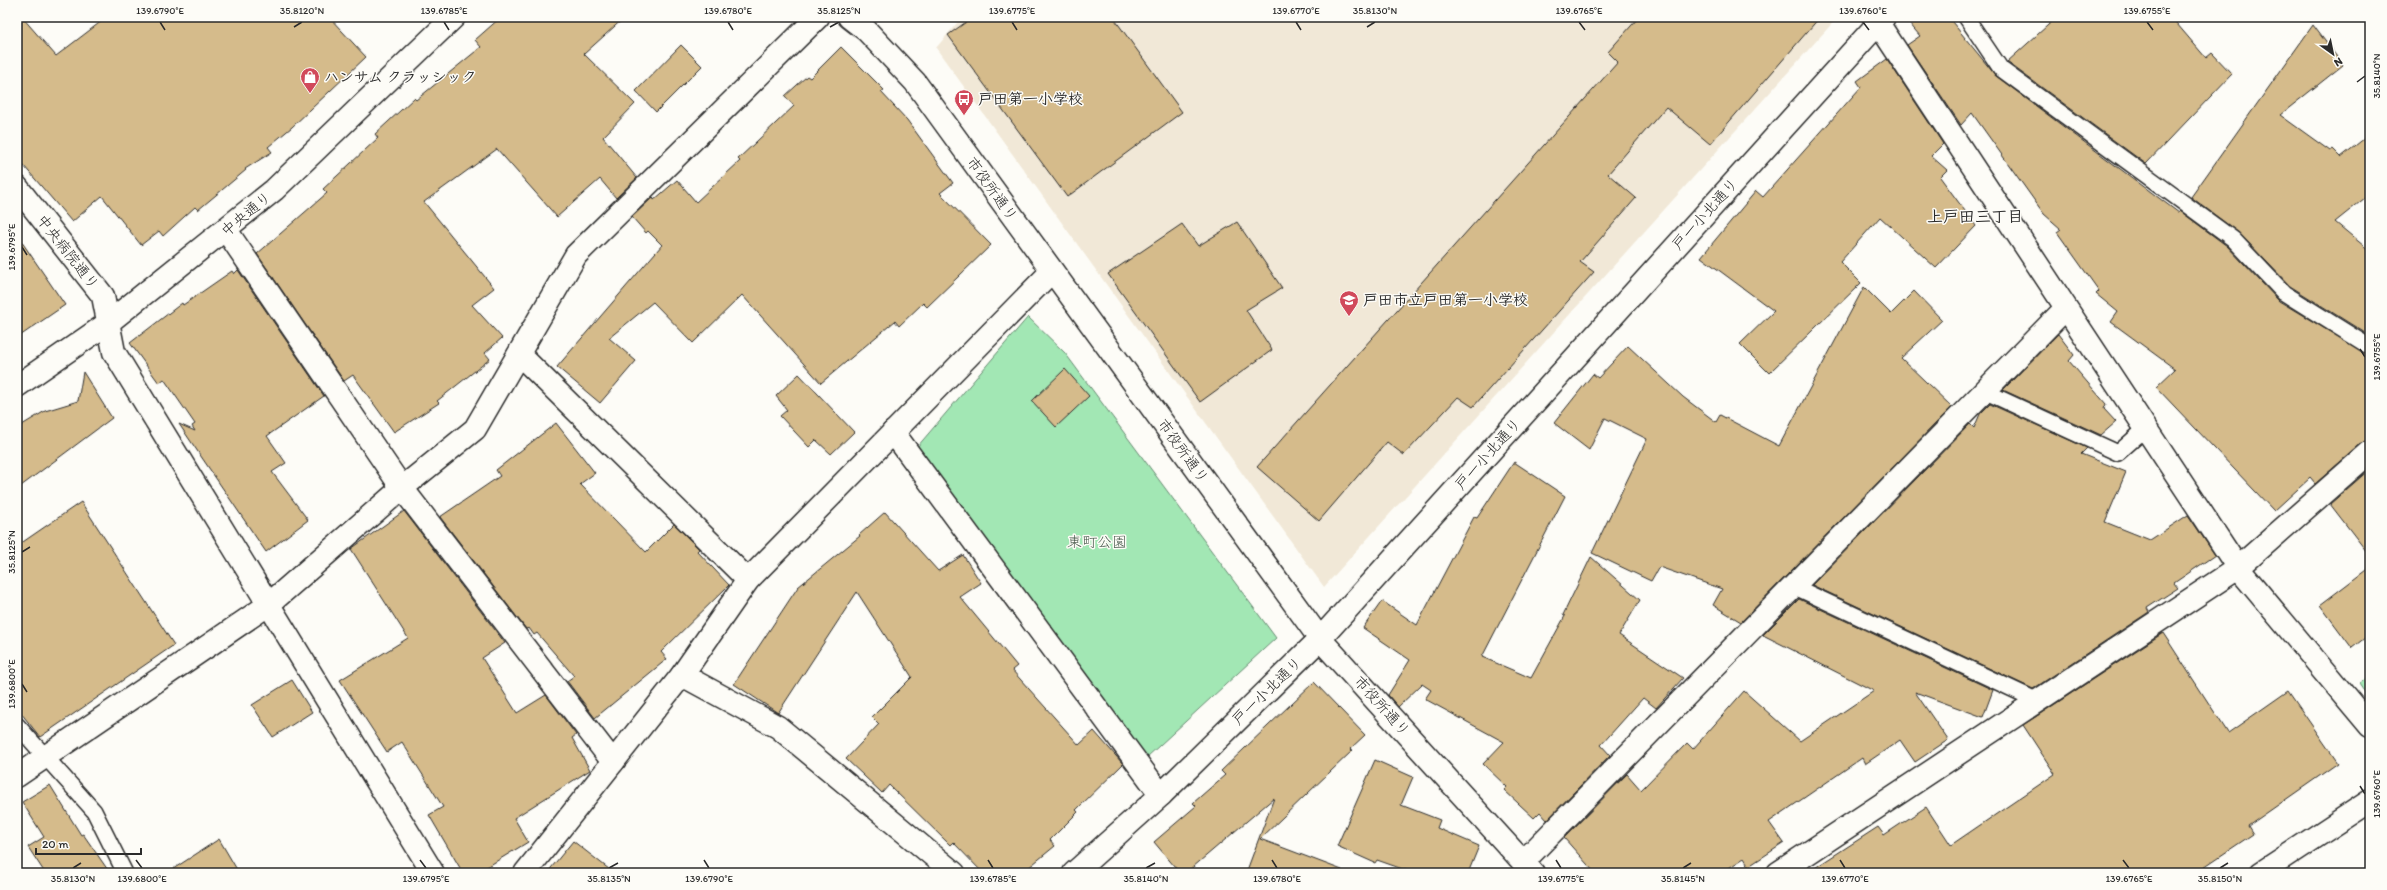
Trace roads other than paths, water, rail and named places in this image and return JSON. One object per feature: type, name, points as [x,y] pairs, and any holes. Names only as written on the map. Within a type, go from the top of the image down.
[{"type":"street","points":[[17,776],[44,756],[268,605],[402,488],[475,429],[576,255],[818,17]]},
{"type":"street","name":"市役所通り","points":[[849,17],[867,31],[915,82],[1320,639],[1528,868]]},
{"type":"street","name":"中央通り","points":[[17,386],[108,322],[226,230],[274,190],[449,19]]},
{"type":"street","points":[[1879,19],[2065,309],[2238,568],[2370,726]]},
{"type":"street","name":"戸一小北通り","points":[[1074,873],[1161,795],[1320,639],[1879,19]]},
{"type":"street","name":"中央病院通り","points":[[17,187],[103,296],[114,352],[433,873]]},
{"type":"street","points":[[226,230],[402,488],[613,762]]},
{"type":"street","points":[[525,873],[682,675],[748,580],[1052,271]]},
{"type":"street","points":[[1528,868],[1793,586],[2065,309]]},
{"type":"street","points":[[519,354],[748,580]]},
{"type":"street","points":[[893,432],[1161,795]]},
{"type":"street","points":[[1778,873],[2238,568],[2370,452]]},
{"type":"street","points":[[682,675],[778,727],[954,873]]},
{"type":"street","points":[[2261,873],[2370,801]]},
{"type":"lane","points":[[1966,17],[2002,69],[2233,239],[2284,293],[2370,347]]},
{"type":"lane","points":[[1984,391],[2118,453],[2144,429]]},
{"type":"lane","points":[[1793,586],[2038,701]]},
{"type":"lane","points":[[17,724],[94,811],[125,873]]},
{"type":"place","name":"ハンサム クラッシック","points":[[310,94]]},
{"type":"place","name":"戸田第一小学校","points":[[964,116]]},
{"type":"place","name":"戸田市立戸田第一小学校","points":[[1349,317]]},
{"type":"district","name":"上戸田三丁目","points":[[1975,216]]},
{"type":"park label","name":"東町公園","points":[[1097,542]]}]
